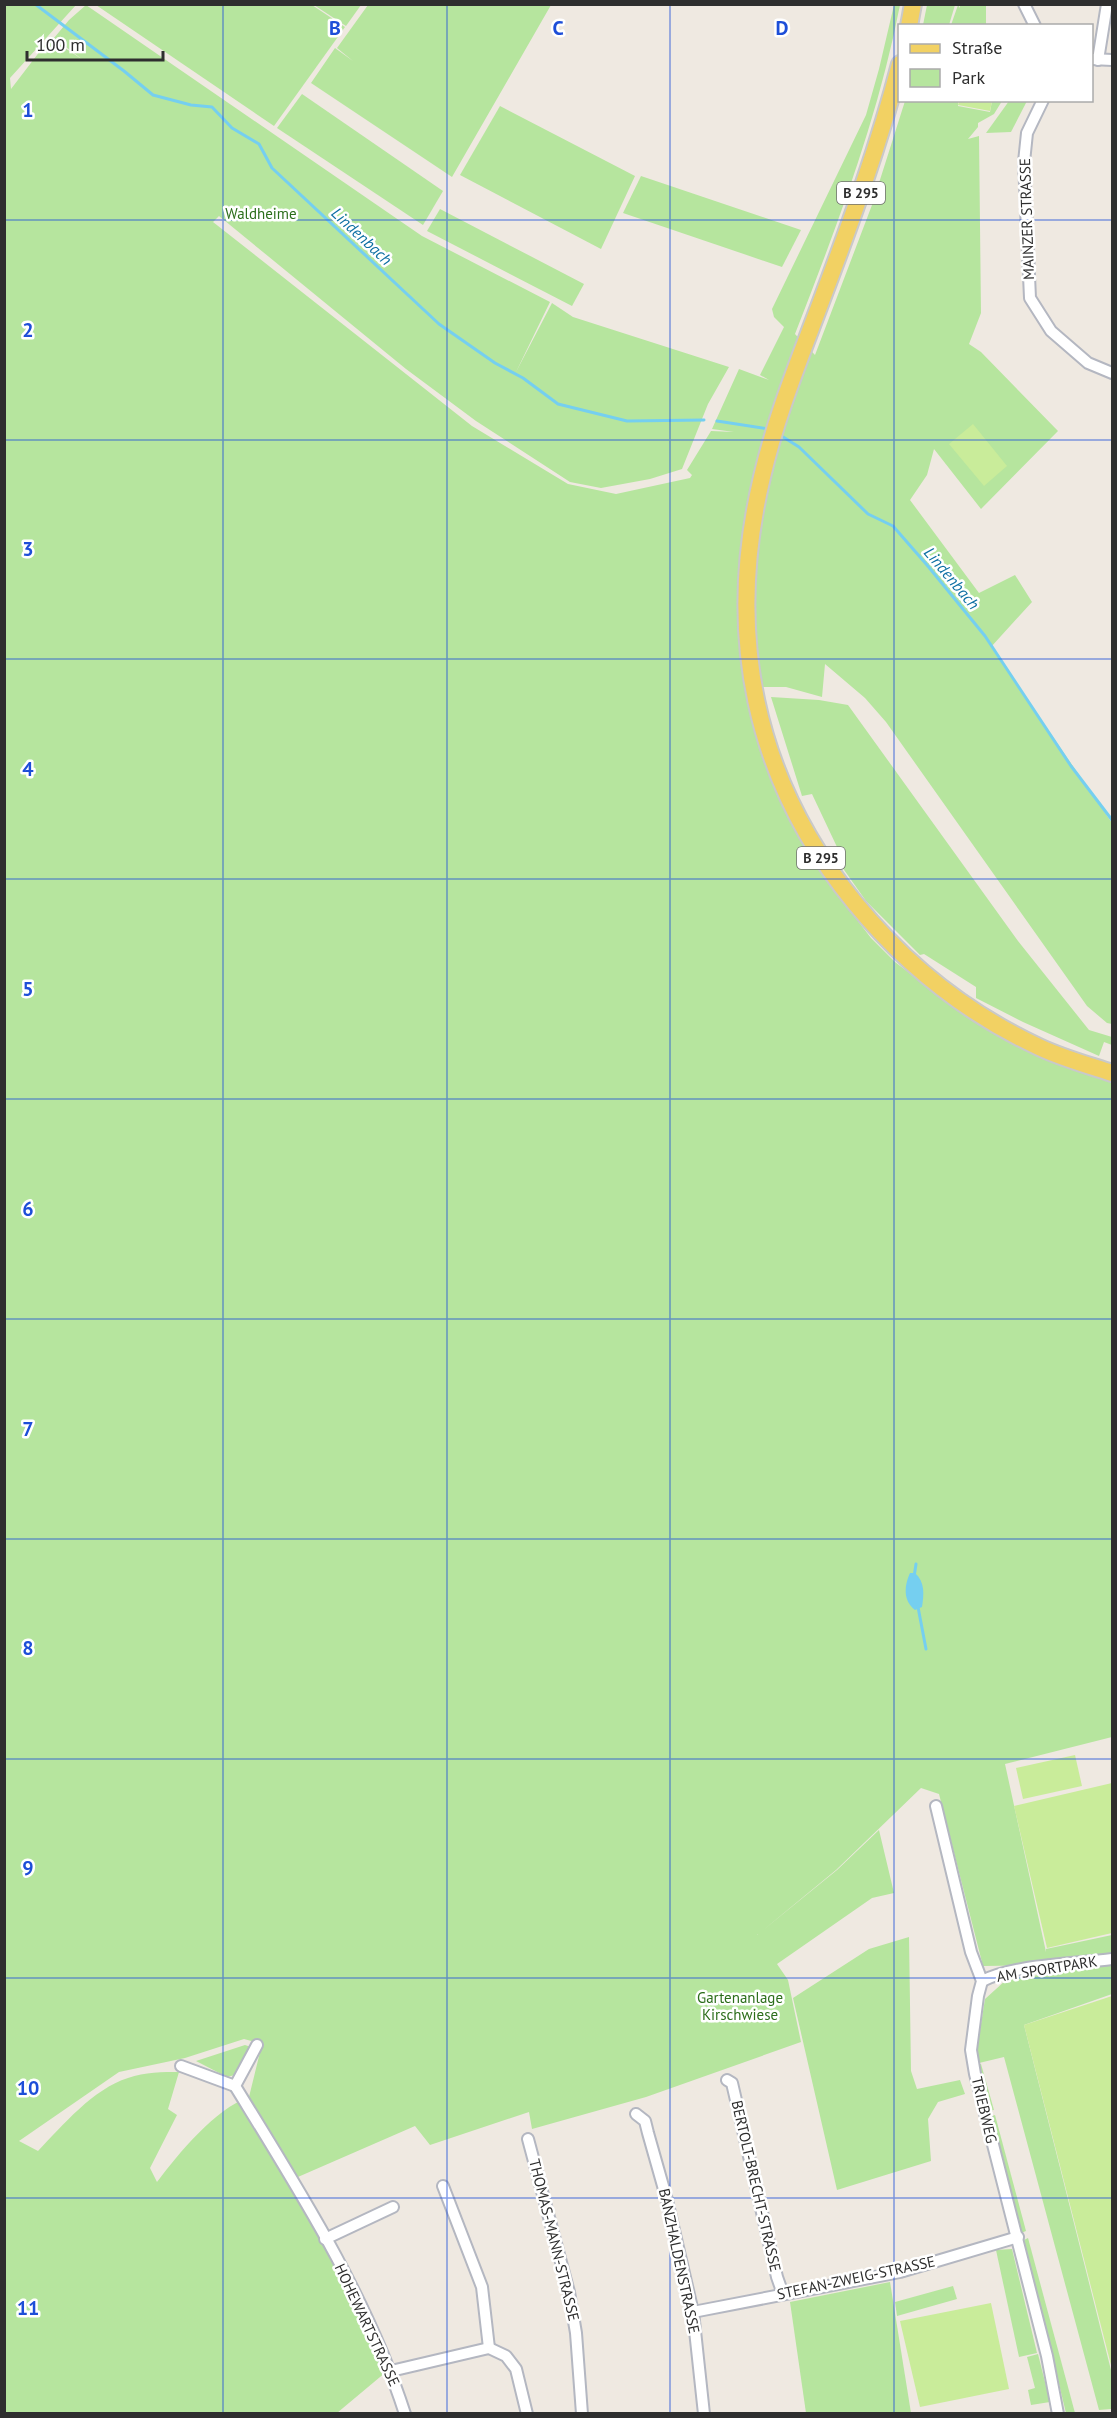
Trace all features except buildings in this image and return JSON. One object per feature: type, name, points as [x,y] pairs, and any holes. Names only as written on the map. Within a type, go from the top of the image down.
[{"type":"main road","points":[[909,24],[913,4]]},
{"type":"main road","name":"B 295","points":[[898,71],[870,166],[778,420],[756,503],[750,537],[747,590],[748,647],[762,729],[779,780],[798,820],[827,869],[886,939],[913,966],[945,991],[1040,1048],[1113,1073]]},
{"type":"street","points":[[1024,4],[1034,24]]},
{"type":"street","points":[[1107,4],[1095,59],[1113,60]]},
{"type":"street","name":"MAINZER STRASSE","points":[[1042,102],[1027,133],[1024,162],[1030,298],[1051,331],[1088,363],[1113,373]]},
{"type":"street","points":[[936,1806],[971,1952],[982,1981]]},
{"type":"street","name":"AM SPORTPARK","points":[[982,1981],[994,1975],[1012,1971],[1113,1959]]},
{"type":"street","name":"TRIEBWEG","points":[[982,1981],[971,2050],[985,2115],[1047,2356],[1058,2414]]},
{"type":"street","points":[[182,2066],[236,2086],[257,2044]]},
{"type":"street","name":"BERTOLT-BRECHT-STRASSE","points":[[727,2080],[732,2083],[783,2294]]},
{"type":"street","name":"HOHEWARTSTRASSE","points":[[236,2086],[288,2168],[357,2296],[391,2370],[405,2414]]},
{"type":"street","name":"BANZHALDENSTRASSE","points":[[636,2114],[645,2121],[684,2269],[693,2312],[704,2414]]},
{"type":"street","name":"THOMAS-MANN-STRASSE","points":[[528,2139],[569,2292],[576,2333],[582,2414]]},
{"type":"street","points":[[443,2186],[482,2287],[489,2348]]},
{"type":"street","points":[[325,2239],[393,2207]]},
{"type":"street","name":"STEFAN-ZWEIG-STRASSE","points":[[693,2312],[900,2272],[1018,2237]]},
{"type":"street","points":[[391,2370],[489,2348],[506,2356],[516,2369],[527,2414]]},
{"type":"green space","points":[[5,5],[76,5],[10,78],[11,89],[50,38],[83,60],[54,38],[86,5],[422,236],[550,302],[516,372],[552,303],[573,317],[729,367],[708,404],[682,469],[650,479],[601,488],[570,482],[476,421],[406,369],[219,216],[213,222],[472,426],[568,484],[616,494],[690,478],[692,475],[687,470],[711,431],[734,432],[712,429],[739,369],[769,380],[760,375],[784,327],[774,317],[772,309],[866,115],[894,5],[900,5],[880,89],[855,171],[795,334],[815,355],[872,205],[905,102],[958,102],[958,106],[990,112],[992,102],[1001,102],[994,114],[978,123],[978,127],[968,139],[979,136],[981,313],[969,344],[981,352],[1058,431],[981,509],[934,449],[927,475],[910,500],[979,593],[1015,575],[1032,602],[991,647],[1112,823],[1112,1024],[1107,1023],[1087,1006],[886,722],[865,698],[825,664],[822,697],[786,687],[763,687],[752,630],[754,557],[774,456],[763,439],[766,447],[742,623],[791,817],[827,881],[871,938],[895,962],[921,982],[988,1024],[1112,1078],[1112,1737],[1005,1764],[1046,1952],[1046,1949],[1112,1935],[1112,1953],[1049,1965],[983,1966],[939,1794],[921,1788],[836,1870],[757,1935],[837,1870],[879,1830],[894,1893],[872,1898],[777,1964],[788,1980],[801,2042],[646,2097],[532,2129],[529,2112],[430,2145],[415,2126],[291,2180],[342,2274],[386,2372],[337,2413],[5,2414]],"holes":[[[244,2039],[262,2044],[249,2097],[223,2111],[198,2133],[157,2182],[150,2168],[177,2115],[168,2109],[179,2072],[141,2075],[115,2083],[79,2109],[38,2151],[19,2141],[119,2072],[185,2058]]]},
{"type":"green space","points":[[96,5],[312,5],[345,27],[274,126]]},
{"type":"green space","points":[[314,5],[361,5],[346,26]]},
{"type":"green space","points":[[368,5],[551,5],[452,177],[311,83],[335,48],[353,61],[337,48]]},
{"type":"green space","points":[[927,5],[955,5],[949,24],[923,24]]},
{"type":"green space","points":[[958,5],[960,8],[960,5],[986,5],[986,24],[951,24]]},
{"type":"green space","points":[[302,94],[443,191],[423,225],[277,128]]},
{"type":"green space","points":[[959,102],[992,102],[990,111],[958,105]]},
{"type":"green space","points":[[1008,102],[1026,102],[1011,132],[986,133]]},
{"type":"green space","points":[[500,106],[635,176],[601,249],[460,175]]},
{"type":"green space","points":[[641,176],[801,230],[782,267],[623,213]]},
{"type":"green space","points":[[440,209],[584,284],[572,306],[427,231]]},
{"type":"green space","points":[[973,424],[1007,466],[984,486],[949,444]]},
{"type":"green space","points":[[771,697],[819,700],[848,705],[1018,941],[1089,1030],[1112,1037],[1112,1045],[1104,1042],[1099,1056],[976,998],[976,987],[924,954],[920,955],[866,901],[830,850],[837,847],[812,794],[802,796]]},
{"type":"green space","points":[[1075,1755],[1082,1786],[1023,1799],[1016,1768]]},
{"type":"green space","points":[[1112,1783],[1112,1933],[1047,1948],[1014,1806]]},
{"type":"green space","points":[[909,1937],[911,2071],[917,2089],[960,2080],[965,2094],[938,2102],[928,2119],[931,2161],[837,2190],[793,1998],[869,1949]]},
{"type":"green space","points":[[1112,1964],[1112,1994],[1024,2025],[1112,2374],[1112,2413],[1111,2409],[1099,2410],[1004,2057],[979,2063],[977,2049],[985,1999],[1006,1980]]},
{"type":"green space","points":[[1112,1996],[1112,2369],[1024,2025]]},
{"type":"green space","points":[[245,2045],[251,2047],[235,2075],[227,2077],[196,2061]]},
{"type":"green space","points":[[981,2064],[994,2110],[987,2111],[976,2065]]},
{"type":"green space","points":[[995,2115],[1026,2231],[1021,2233],[989,2117]]},
{"type":"green space","points":[[1028,2238],[1075,2413],[1066,2413],[1024,2240]]},
{"type":"green space","points":[[1012,2249],[1037,2353],[1019,2357],[996,2250]]},
{"type":"green space","points":[[890,2282],[911,2413],[806,2413],[790,2302]]},
{"type":"green space","points":[[953,2286],[957,2299],[897,2316],[895,2302]]},
{"type":"green space","points":[[991,2303],[1009,2389],[920,2407],[900,2321]]},
{"type":"green space","points":[[1038,2354],[1050,2402],[1031,2405],[1028,2390],[1035,2388],[1027,2357]]},
{"type":"water","points":[[910,1573],[915,1573],[921,1580],[923,1588],[922,1607],[915,1610],[908,1602],[906,1593]]},
{"type":"waterway","name":"Lindenbach","points":[[35,4],[153,95],[191,105],[212,107],[232,128],[259,144],[272,168],[439,324],[495,363],[523,378],[558,404],[627,421],[704,420]]},
{"type":"waterway","name":"Lindenbach","points":[[717,421],[769,429]]},
{"type":"waterway","name":"Lindenbach","points":[[780,435],[799,447],[868,514],[893,526],[927,565],[985,636],[1071,766],[1112,820]]},
{"type":"waterway","points":[[914,1577],[916,1564]]},
{"type":"waterway","points":[[918,1607],[926,1649]]},
{"type":"park label","name":"Waldheime","points":[[261,214]]},
{"type":"park label","name":"Gartenanlage Kirschwiese","points":[[740,2006]]}]
